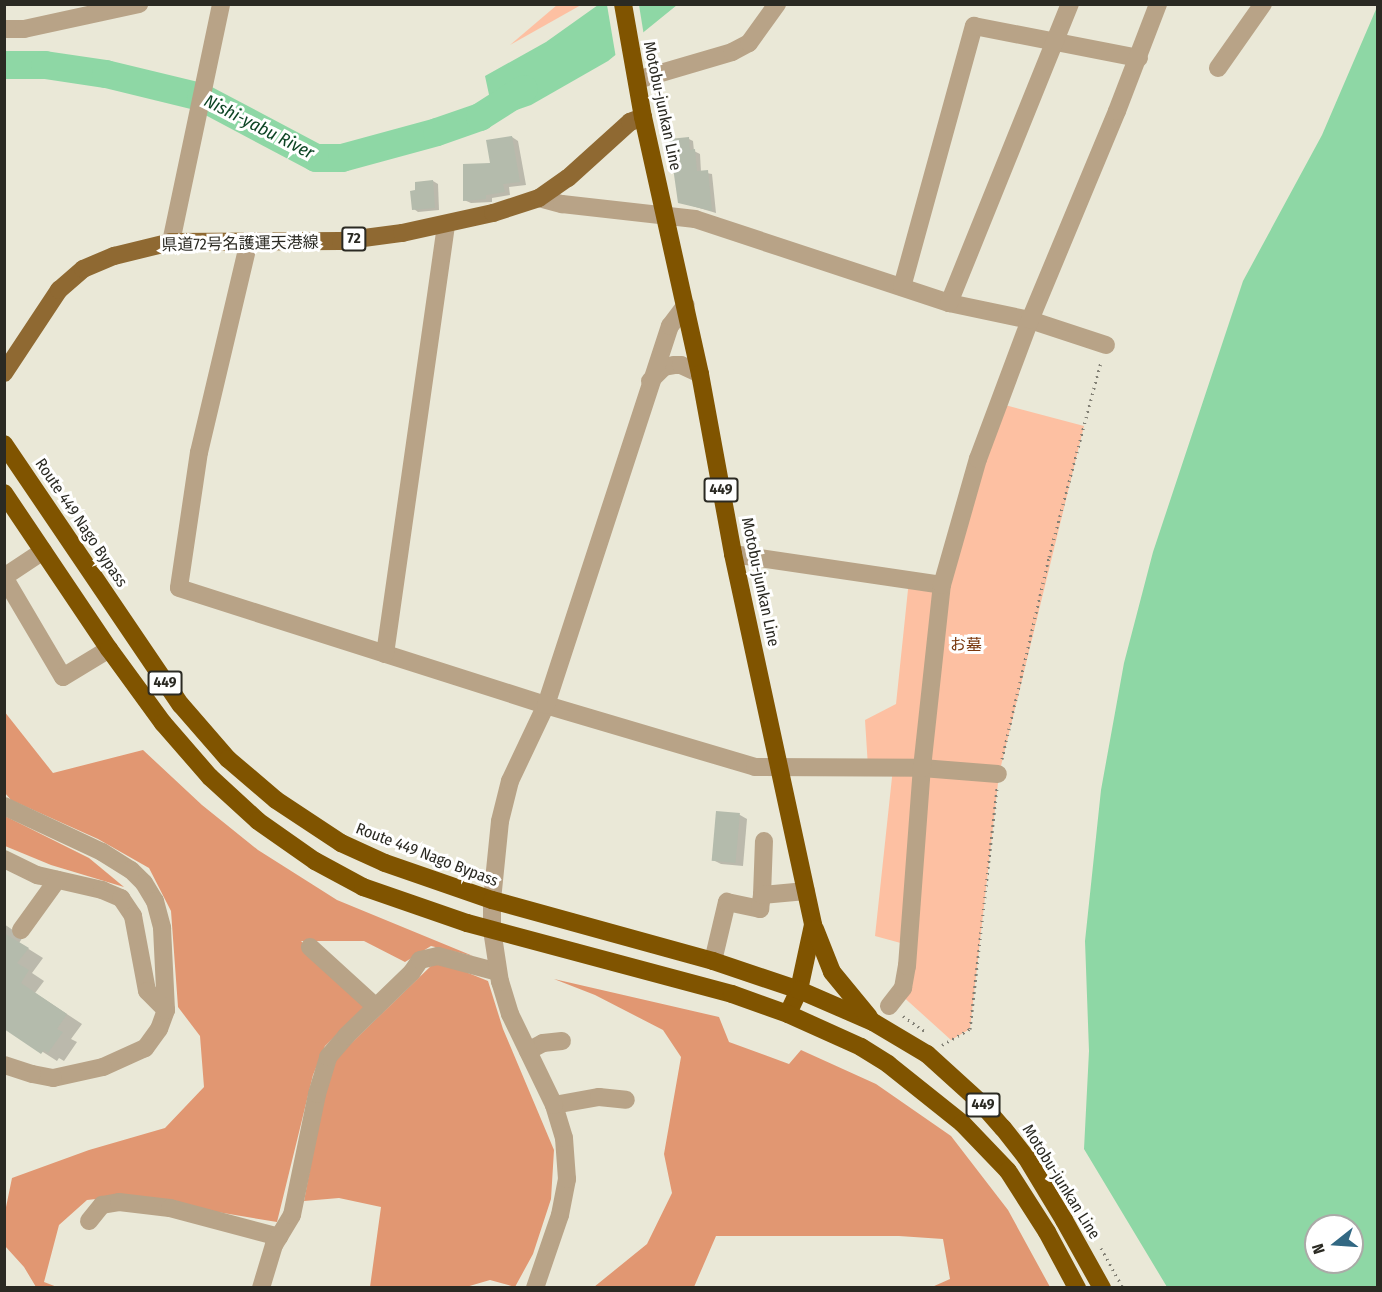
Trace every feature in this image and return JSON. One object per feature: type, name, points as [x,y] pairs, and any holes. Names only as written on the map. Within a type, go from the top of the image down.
[{"type":"highway","name":"Motobu-junkan Line","points":[[622,4],[643,117],[700,374],[733,554],[813,925],[799,990],[788,1014]]},
{"type":"highway","name":"Route 449 Nago Bypass","points":[[4,444],[181,705],[228,759],[276,800],[341,843],[385,863],[492,900],[713,961],[799,990]]},
{"type":"highway","name":"449","points":[[4,493],[109,649],[163,723],[210,777],[258,821],[315,861],[363,886],[492,930],[732,994],[788,1014],[861,1047],[888,1064],[962,1123],[1008,1171],[1047,1232],[1077,1287]]},
{"type":"highway","points":[[813,925],[832,972],[873,1022]]},
{"type":"highway","name":"Motobu-junkan Line","points":[[799,990],[873,1022],[927,1054],[980,1102],[1003,1128],[1042,1184],[1102,1287]]},
{"type":"main road","name":"県道72号名護運天港線","points":[[4,373],[50,301],[70,279],[83,269],[114,256],[171,242],[341,241],[446,224],[520,206],[539,198],[568,178],[630,122],[643,117]]},
{"type":"street","points":[[65,20],[78,4]]},
{"type":"street","points":[[4,30],[24,29],[139,4]]},
{"type":"street","points":[[171,242],[221,4]]},
{"type":"street","points":[[637,80],[732,52],[749,43],[777,4]]},
{"type":"street","points":[[949,303],[1056,44],[1070,4]]},
{"type":"street","points":[[889,1006],[903,988],[907,966],[922,768],[942,585],[978,459],[1030,320],[1139,58],[1158,4]]},
{"type":"street","points":[[1218,68],[1263,4]]},
{"type":"street","points":[[902,287],[974,26],[1056,44],[1139,58]]},
{"type":"street","points":[[539,198],[562,204],[694,219],[949,303],[1030,320],[1106,345]]},
{"type":"street","points":[[385,654],[446,224]]},
{"type":"street","points":[[249,241],[199,452],[179,588],[546,705],[755,767],[780,769],[922,768],[999,774]]},
{"type":"street","points":[[552,1287],[538,1280],[560,1215],[567,1179],[564,1138],[554,1105],[510,1014],[498,972],[492,930],[492,900],[501,821],[510,781],[546,705],[619,485],[650,381],[670,326],[686,305]]},
{"type":"street","points":[[650,381],[664,367],[681,364],[700,374]]},
{"type":"street","points":[[43,551],[4,577],[63,676],[109,649]]},
{"type":"street","points":[[733,554],[942,585]]},
{"type":"street","points":[[4,806],[102,852],[131,870],[144,883],[155,901],[162,928],[166,1010],[159,1029],[145,1048],[103,1067],[53,1078],[4,1065]]},
{"type":"street","points":[[713,961],[727,902],[760,909],[764,841]]},
{"type":"street","points":[[4,859],[37,875],[102,890],[121,898],[133,916],[147,991],[166,1010]]},
{"type":"street","points":[[21,930],[57,879]]},
{"type":"street","points":[[762,895],[806,891]]},
{"type":"street","points":[[310,947],[376,1007]]},
{"type":"street","points":[[261,1287],[279,1237],[292,1215],[316,1094],[328,1057],[412,972],[420,960],[438,956],[498,972]]},
{"type":"street","points":[[528,1051],[543,1043],[562,1041]]},
{"type":"street","points":[[554,1105],[598,1097],[626,1100]]},
{"type":"street","points":[[89,1221],[102,1205],[119,1202],[170,1208],[279,1237]]},
{"type":"path","points":[[942,1045],[970,1029],[999,774],[1048,557],[1106,345]]},
{"type":"green space","points":[[557,5],[581,5],[510,45]]},
{"type":"green space","name":"お墓","points":[[1005,405],[1084,426],[999,774],[970,1029],[951,1040],[899,993],[908,945],[875,936],[893,768],[868,767],[865,720],[896,704],[909,580],[942,585]]},
{"type":"shaded area","points":[[598,5],[677,5],[608,61],[531,105],[494,118],[485,76],[546,42]]},
{"type":"shaded area","points":[[1377,7],[1377,1287],[1167,1287],[1084,1149],[1089,1051],[1085,941],[1101,790],[1124,663],[1153,552],[1243,281],[1322,135]]},
{"type":"shaded area","points":[[4,711],[53,773],[143,750],[202,805],[258,850],[337,900],[473,956],[431,946],[405,962],[364,941],[301,941],[366,1007],[325,1046],[313,1075],[277,1222],[122,1196],[87,1200],[59,1225],[44,1282],[57,1287],[36,1287],[24,1267],[5,1246],[5,1212],[12,1178],[89,1150],[165,1128],[204,1087],[200,1036],[178,1007],[171,911],[149,868],[98,839],[11,800],[5,793]]},
{"type":"shaded area","points":[[5,816],[89,858],[124,887],[51,865],[5,846]]},
{"type":"shaded area","points":[[446,964],[488,981],[503,1029],[554,1150],[551,1199],[533,1254],[515,1287],[490,1280],[466,1287],[370,1287],[381,1207],[339,1198],[304,1201],[325,1089],[337,1057],[432,965]]},
{"type":"shaded area","points":[[554,979],[719,1017],[729,1042],[789,1064],[801,1050],[876,1084],[951,1136],[1008,1210],[1050,1287],[932,1287],[950,1279],[943,1239],[899,1236],[716,1236],[694,1287],[594,1287],[647,1244],[672,1193],[664,1154],[681,1057],[663,1030],[595,995]]},
{"type":"pier","points":[[607,5],[639,5],[644,36],[616,58]]},
{"type":"building","points":[[512,136],[520,182],[503,184],[505,192],[486,195],[486,199],[463,201],[463,164],[490,163],[486,140]]},
{"type":"building","points":[[689,137],[690,150],[695,149],[697,171],[708,170],[712,211],[678,203],[669,139]]},
{"type":"building","points":[[433,180],[435,208],[412,210],[410,191],[415,190],[415,182]]},
{"type":"building","points":[[716,811],[740,813],[736,863],[712,861]]},
{"type":"building","points":[[4,933],[29,948],[17,963],[29,970],[21,983],[67,1014],[57,1029],[63,1032],[48,1053],[44,1050],[41,1054],[4,1029]]},
{"type":"waterway","name":"Nishi-yabu River","points":[[4,65],[45,65],[106,74],[201,97],[316,158],[342,158],[437,132],[480,117],[524,89]]}]
